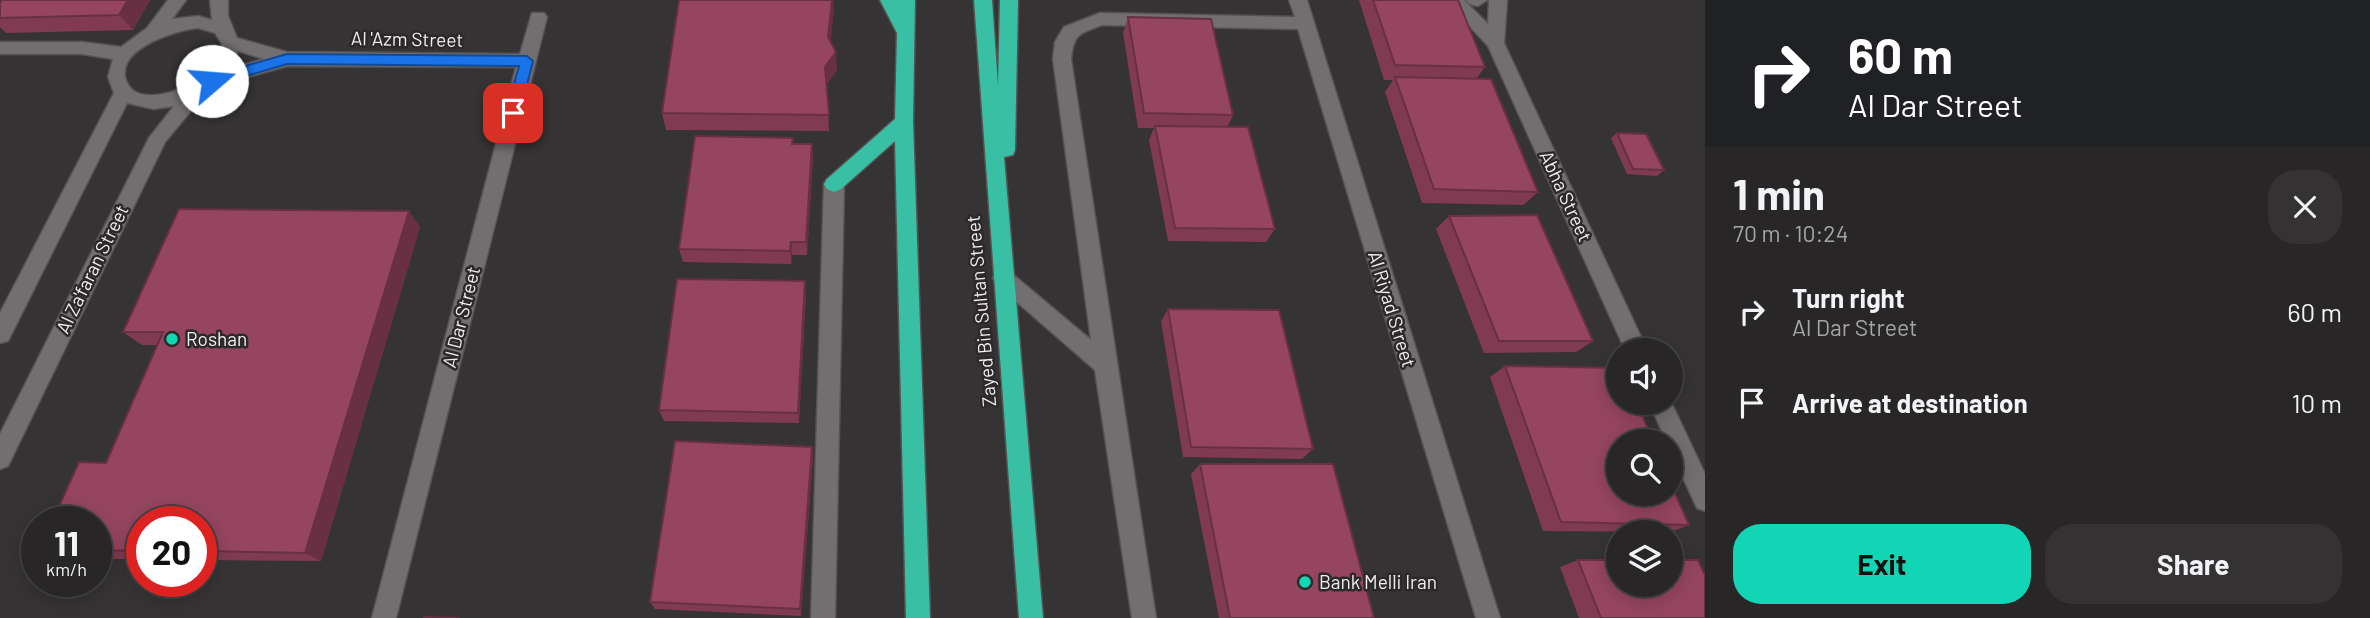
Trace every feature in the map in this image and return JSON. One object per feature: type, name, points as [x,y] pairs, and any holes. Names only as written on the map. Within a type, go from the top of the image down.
[{"type":"highway","points":[[889,0],[906,36]]},
{"type":"highway","points":[[906,0],[904,122],[918,618]]},
{"type":"highway","name":"Zayed Bin Sultan Street","points":[[983,0],[1031,618]]},
{"type":"highway","points":[[1003,278],[1009,0]]},
{"type":"highway","points":[[834,184],[904,122]]},
{"type":"street","points":[[177,0],[154,31],[124,54],[117,68],[116,81],[123,93],[141,100],[164,101],[205,85],[228,61],[229,40],[219,16],[219,0]]},
{"type":"street","name":"Al Riyad Street","points":[[1298,0],[1488,618]]},
{"type":"street","name":"Abha Street","points":[[1454,0],[1495,43],[1630,338]]},
{"type":"street","name":"Abha Street","points":[[1495,43],[1498,0]]},
{"type":"street","name":"Al Dar Street","points":[[384,618],[538,16]]},
{"type":"street","points":[[1144,618],[1062,59],[1064,42],[1070,31],[1100,19],[1305,23]]},
{"type":"street","points":[[154,31],[176,24],[198,22],[211,24],[229,40]]},
{"type":"street","name":"Al 'Azm Street","points":[[229,40],[287,59],[527,61]]},
{"type":"street","points":[[0,48],[82,48],[124,54]]},
{"type":"street","name":"Al 'Azm Street","points":[[205,85],[287,59]]},
{"type":"street","name":"Al Za'faran Street","points":[[0,457],[158,138],[205,85]]},
{"type":"street","points":[[0,334],[123,93]]},
{"type":"street","points":[[823,618],[834,184]]},
{"type":"street","points":[[1003,278],[1105,365]]},
{"type":"street","points":[[1666,415],[1705,500]]},
{"type":"building","points":[[2,0],[128,0],[119,15],[0,18]]},
{"type":"building","points":[[679,0],[832,0],[828,37],[836,52],[825,67],[829,115],[662,113]]},
{"type":"building","points":[[1373,0],[1458,0],[1485,67],[1395,65]]},
{"type":"building","points":[[1128,17],[1211,19],[1233,115],[1144,113]]},
{"type":"building","points":[[1395,77],[1491,79],[1538,192],[1434,189]]},
{"type":"building","points":[[1155,126],[1248,127],[1275,229],[1175,228]]},
{"type":"building","points":[[1617,133],[1646,134],[1664,170],[1633,169]]},
{"type":"building","points":[[695,136],[793,138],[792,144],[812,144],[806,242],[791,242],[790,251],[679,249]]},
{"type":"building","points":[[179,209],[409,211],[305,553],[217,551],[217,506],[126,506],[126,551],[112,550],[112,506],[59,506],[79,462],[106,463],[163,332],[123,332]]},
{"type":"building","points":[[1537,215],[1593,341],[1499,341],[1449,216]]},
{"type":"building","points":[[677,279],[805,281],[798,413],[659,410]]},
{"type":"building","points":[[1168,309],[1279,310],[1313,449],[1191,447]]},
{"type":"building","points":[[1505,366],[1606,368],[1606,415],[1642,415],[1648,429],[1606,429],[1606,506],[1681,506],[1689,525],[1683,525],[1683,520],[1561,522]]},
{"type":"building","points":[[675,441],[812,447],[800,609],[650,602]]},
{"type":"building","points":[[1200,464],[1333,464],[1374,618],[1230,618]]},
{"type":"building","points":[[1578,560],[1606,560],[1606,597],[1683,597],[1683,560],[1698,560],[1705,575],[1705,618],[1601,618]]},
{"type":"place","name":"Roshan","points":[[172,339]]},
{"type":"place","name":"Bank Melli Iran","points":[[1305,582]]},
{"type":"route","points":[[212,81],[287,59],[527,61],[513,113]]}]
